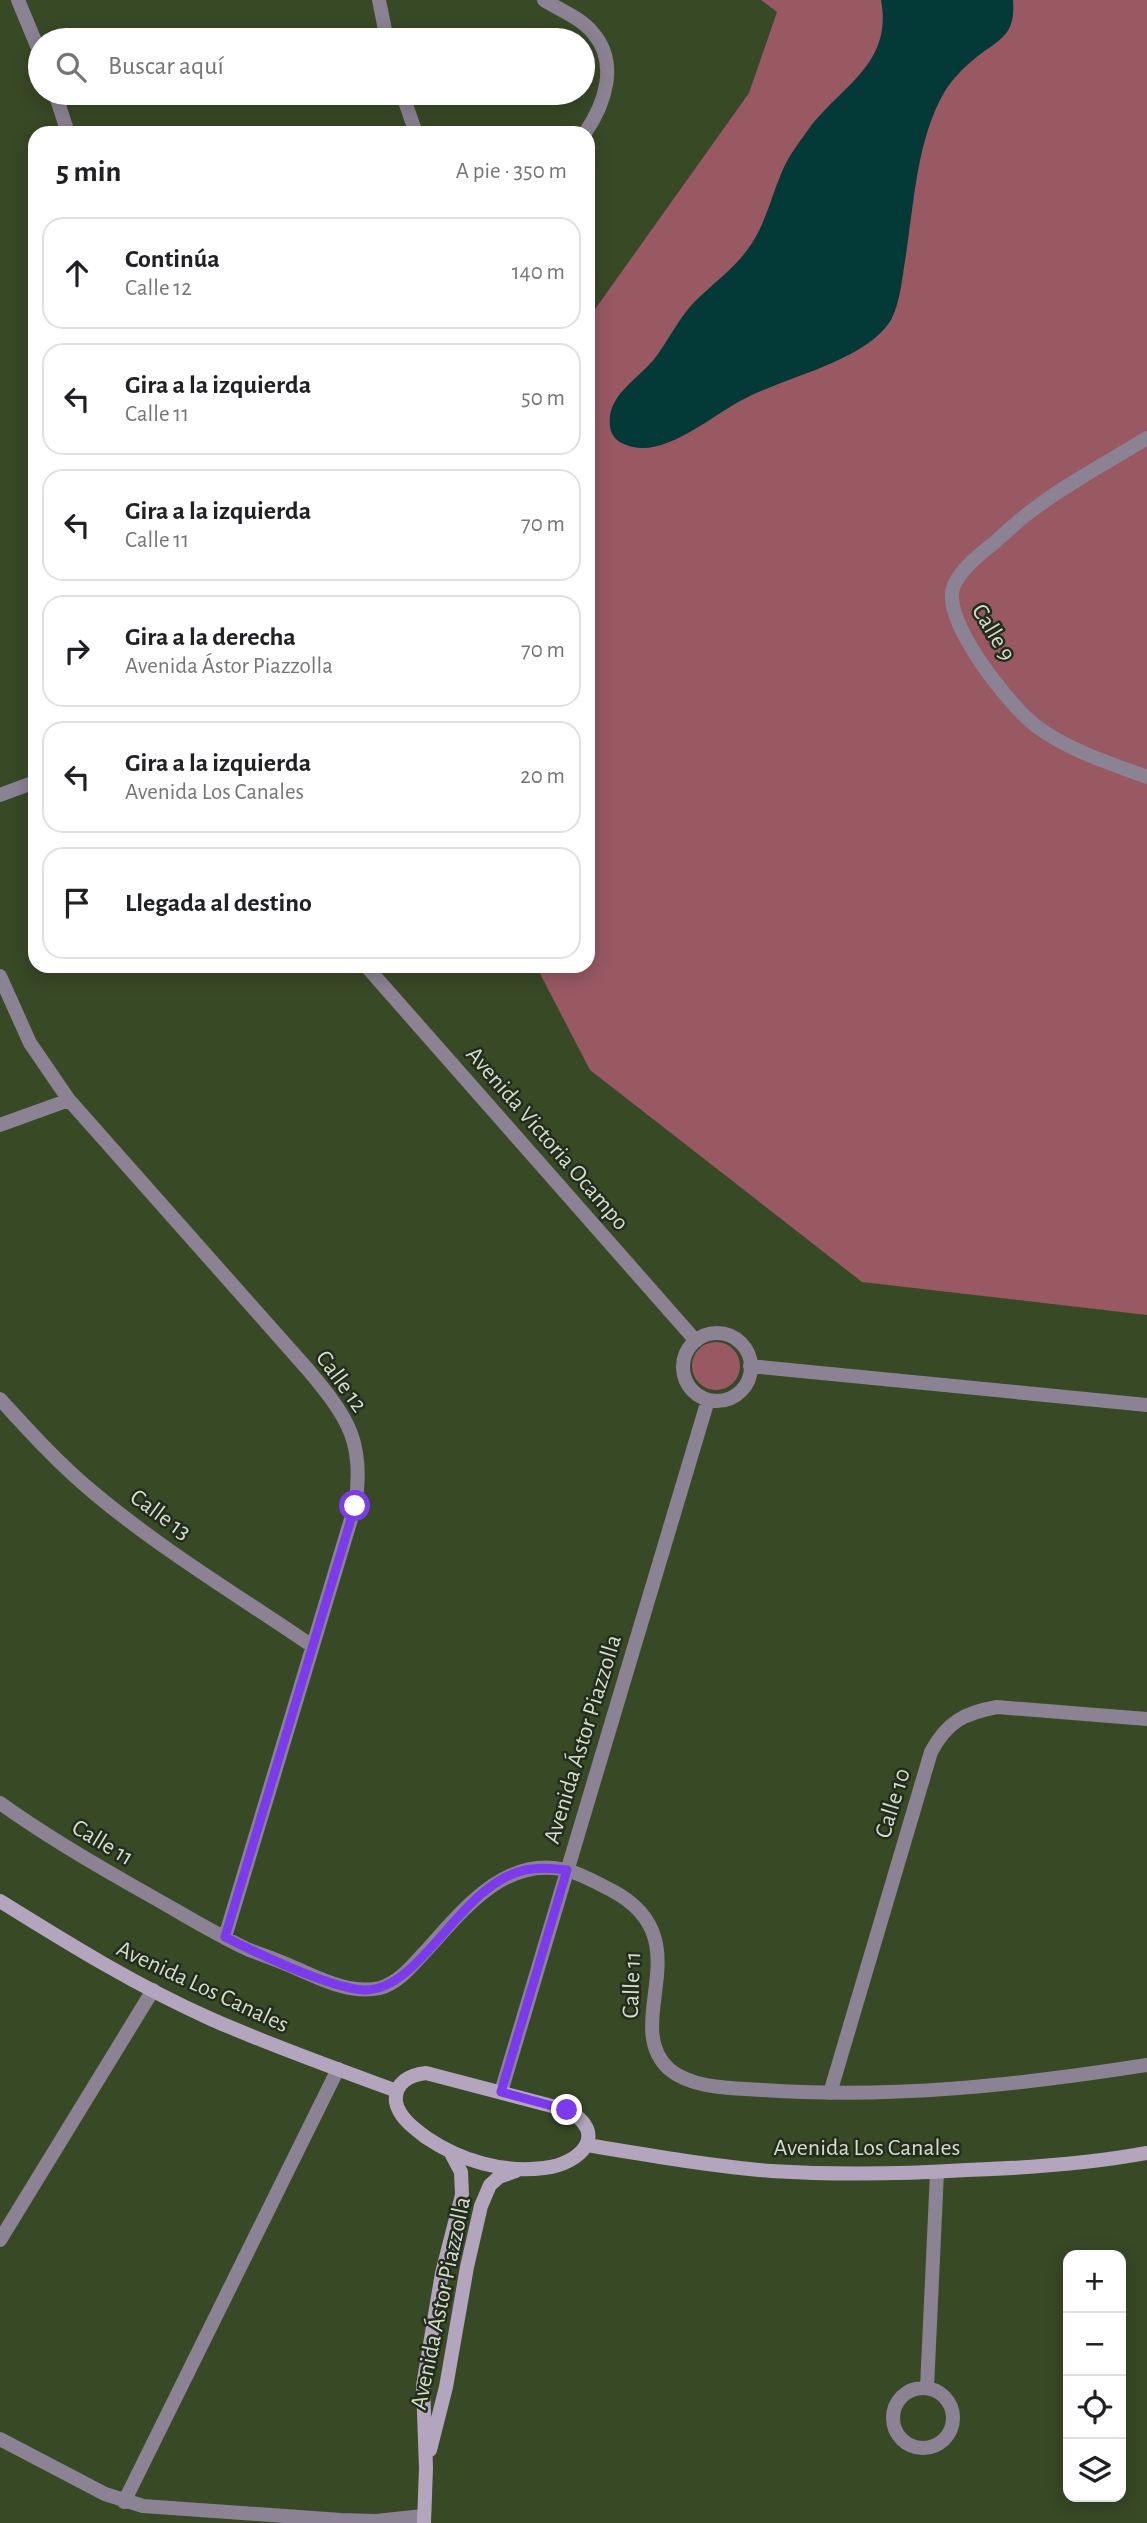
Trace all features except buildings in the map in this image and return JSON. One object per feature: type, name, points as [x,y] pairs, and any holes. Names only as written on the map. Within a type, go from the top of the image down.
[{"type":"main road","name":"Avenida Los Canales","points":[[0,1902],[96,1961],[222,2024],[397,2091]]},
{"type":"main road","points":[[426,2073],[501,2092],[567,2110],[579,2116],[586,2124],[589,2134],[587,2145],[580,2154],[559,2165],[524,2169],[487,2165],[451,2153],[419,2132],[405,2120],[396,2102],[397,2091],[405,2079],[426,2073]]},
{"type":"main road","name":"Avenida Los Canales","points":[[587,2145],[771,2171],[878,2173],[1069,2164],[1147,2153]]},
{"type":"main road","name":"Avenida Ástor Piazzolla","points":[[423,2519],[426,2468],[423,2386],[442,2273],[461,2195],[461,2172],[451,2153]]},
{"type":"main road","name":"Avenida Ástor Piazzolla","points":[[426,2468],[446,2387],[467,2267],[485,2194],[499,2177],[524,2169]]},
{"type":"street","points":[[18,0],[30,28]]},
{"type":"street","points":[[379,0],[385,28]]},
{"type":"street","points":[[544,0],[588,28]]},
{"type":"street","points":[[589,126],[601,105],[607,86],[608,65],[603,47],[595,35]]},
{"type":"street","points":[[59,105],[66,126]]},
{"type":"street","points":[[406,105],[414,126]]},
{"type":"street","name":"Calle 9","points":[[1147,438],[1032,510],[1013,526],[964,569],[953,587],[952,605],[957,623],[968,644],[1011,701],[1036,726],[1102,761],[1147,776]]},
{"type":"street","points":[[0,794],[28,784]]},
{"type":"street","name":"Avenida Victoria Ocampo","points":[[372,973],[696,1340]]},
{"type":"street","name":"Calle 12","points":[[0,976],[30,1043],[69,1100],[310,1372],[346,1420],[357,1448],[360,1477],[355,1506],[225,1937]]},
{"type":"street","points":[[0,1125],[69,1100]]},
{"type":"street","points":[[716,1333],[726,1335],[743,1347],[749,1356],[750,1366],[749,1377],[738,1394],[729,1399],[708,1400],[698,1396],[690,1388],[683,1369],[689,1348],[696,1340],[716,1333]]},
{"type":"street","points":[[750,1366],[1147,1405]]},
{"type":"street","name":"Calle 13","points":[[0,1399],[30,1432],[93,1492],[145,1533],[312,1646]]},
{"type":"street","name":"Avenida Ástor Piazzolla","points":[[501,2092],[708,1400]]},
{"type":"street","name":"Calle 10","points":[[830,2092],[931,1752],[941,1733],[957,1720],[976,1711],[997,1707],[1147,1719]]},
{"type":"street","name":"Calle 11","points":[[0,1802],[75,1854],[225,1937],[328,1981],[365,1990],[383,1987],[398,1979],[463,1910],[502,1879],[522,1871],[544,1867],[567,1870],[619,1894],[636,1906],[648,1921],[659,1956],[653,2032],[657,2051],[667,2067],[680,2077],[696,2082],[734,2088],[830,2092],[971,2088],[1147,2065]]},
{"type":"street","points":[[0,2240],[153,1990]]},
{"type":"street","points":[[124,2502],[338,2069]]},
{"type":"street","points":[[927,2388],[937,2172]]},
{"type":"street","points":[[918,2388],[927,2388],[937,2391],[951,2406],[953,2426],[941,2443],[921,2448],[903,2440],[894,2424],[894,2415],[901,2398],[918,2388]]},
{"type":"street","points":[[0,2439],[124,2502],[170,2510],[341,2520],[423,2519]]},
{"type":"shaded area","points":[[761,0],[1147,0],[1147,1315],[862,1282],[590,1070],[540,973],[595,973],[595,309],[749,93],[777,12]]},
{"type":"shaded area","points":[[716,1342],[733,1349],[740,1366],[733,1383],[716,1390],[699,1383],[692,1366],[699,1349]]},
{"type":"water","points":[[881,0],[1013,0],[1012,22],[1004,36],[958,74],[935,110],[922,152],[900,291],[891,320],[863,347],[824,367],[744,399],[670,442],[638,448],[621,443],[613,435],[610,426],[610,415],[618,396],[655,358],[689,308],[738,261],[752,243],[793,152],[821,114],[872,58],[883,22]]},
{"type":"route","points":[[355,1506],[225,1937],[346,1987],[365,1990],[383,1987],[398,1979],[463,1910],[502,1879],[522,1871],[544,1867],[567,1870],[501,2092],[567,2110]]}]
